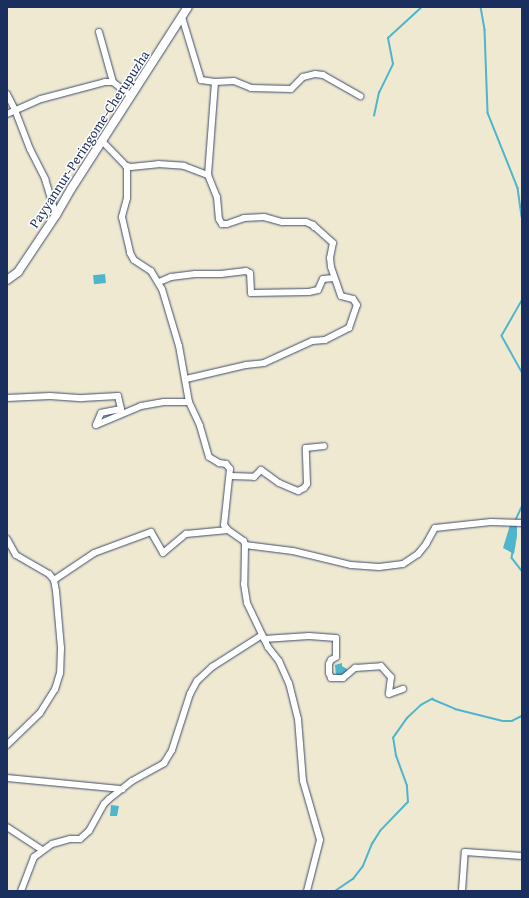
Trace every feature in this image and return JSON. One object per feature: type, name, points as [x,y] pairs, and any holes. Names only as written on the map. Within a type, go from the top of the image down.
[{"type":"main road","name":"Payyannur-Peringome-Cherupuzha","points":[[7,280],[18,272],[56,215],[188,7]]},
{"type":"street","points":[[182,17],[201,80],[215,82],[234,81],[251,88],[291,89],[303,77],[315,74],[323,75],[360,96]]},
{"type":"street","points":[[99,32],[113,82],[131,96]]},
{"type":"street","points":[[7,114],[41,99],[105,82],[113,82]]},
{"type":"street","points":[[186,379],[246,365],[264,363],[312,342],[325,340],[349,328],[357,305],[354,299],[341,296],[334,278],[330,258],[333,243],[313,225],[306,222],[282,222],[264,217],[244,218],[227,224],[222,224],[219,219],[217,197],[208,175],[215,82]]},
{"type":"street","points":[[7,94],[15,110],[30,149],[45,179],[56,215]]},
{"type":"street","points":[[102,142],[127,166],[127,198],[122,217],[130,253],[134,260],[151,271],[159,282],[179,346],[189,402],[200,426],[209,457],[219,463],[226,464],[230,469],[224,525],[228,530],[244,541],[244,584],[247,603],[263,637],[279,661],[289,683],[298,719],[303,781],[320,840],[307,891]]},
{"type":"street","points":[[127,166],[158,164],[184,166],[208,175]]},
{"type":"street","points":[[313,225],[317,232]]},
{"type":"street","points":[[159,282],[171,277],[246,271],[250,273],[251,292],[302,292],[318,290],[323,279],[334,278]]},
{"type":"street","points":[[7,398],[50,396],[82,398],[118,396],[121,409],[101,413],[96,425],[141,406],[164,402],[189,402]]},
{"type":"street","points":[[230,476],[254,477],[261,470],[279,483],[298,490],[304,488],[307,484],[306,448],[324,446]]},
{"type":"street","points":[[245,545],[293,551],[351,565],[379,568],[403,564],[418,554],[426,544],[435,528],[491,522],[522,524]]},
{"type":"street","points":[[54,580],[94,553],[151,532],[163,553],[186,534],[228,530]]},
{"type":"street","points":[[7,539],[16,555],[49,574],[54,580],[61,648],[60,673],[55,689],[40,713],[7,745]]},
{"type":"street","points":[[21,891],[34,857],[42,850],[58,842],[70,839],[80,839],[89,831],[104,804],[122,789],[164,763],[172,750],[190,694],[197,681],[212,667],[263,637],[309,636],[336,638],[336,657],[331,660],[329,664],[329,673],[331,678],[343,678],[355,668],[381,666],[391,677],[389,694],[403,689]]},
{"type":"street","points":[[7,778],[122,789]]},
{"type":"street","points":[[7,827],[42,850]]},
{"type":"street","points":[[462,891],[465,852],[522,856]]},
{"type":"water","points":[[105,274],[106,283],[94,284],[93,275]]},
{"type":"water","points":[[510,525],[517,526],[514,554],[503,548]]},
{"type":"water","points":[[342,663],[342,666],[347,669],[348,673],[336,676],[335,665]]},
{"type":"water","points":[[111,805],[119,806],[117,816],[110,816]]},
{"type":"waterway","points":[[374,116],[379,93],[393,64],[388,38],[422,7]]},
{"type":"waterway","points":[[481,7],[485,30],[488,113],[518,188],[522,217]]},
{"type":"waterway","points":[[522,301],[502,336],[522,372]]},
{"type":"waterway","points":[[516,519],[522,506]]},
{"type":"waterway","points":[[513,552],[512,558],[522,571]]},
{"type":"waterway","points":[[335,891],[353,879],[363,866],[372,844],[380,831],[408,802],[407,786],[396,756],[393,738],[407,718],[421,705],[432,699],[455,709],[503,721],[512,721],[522,716]]}]
